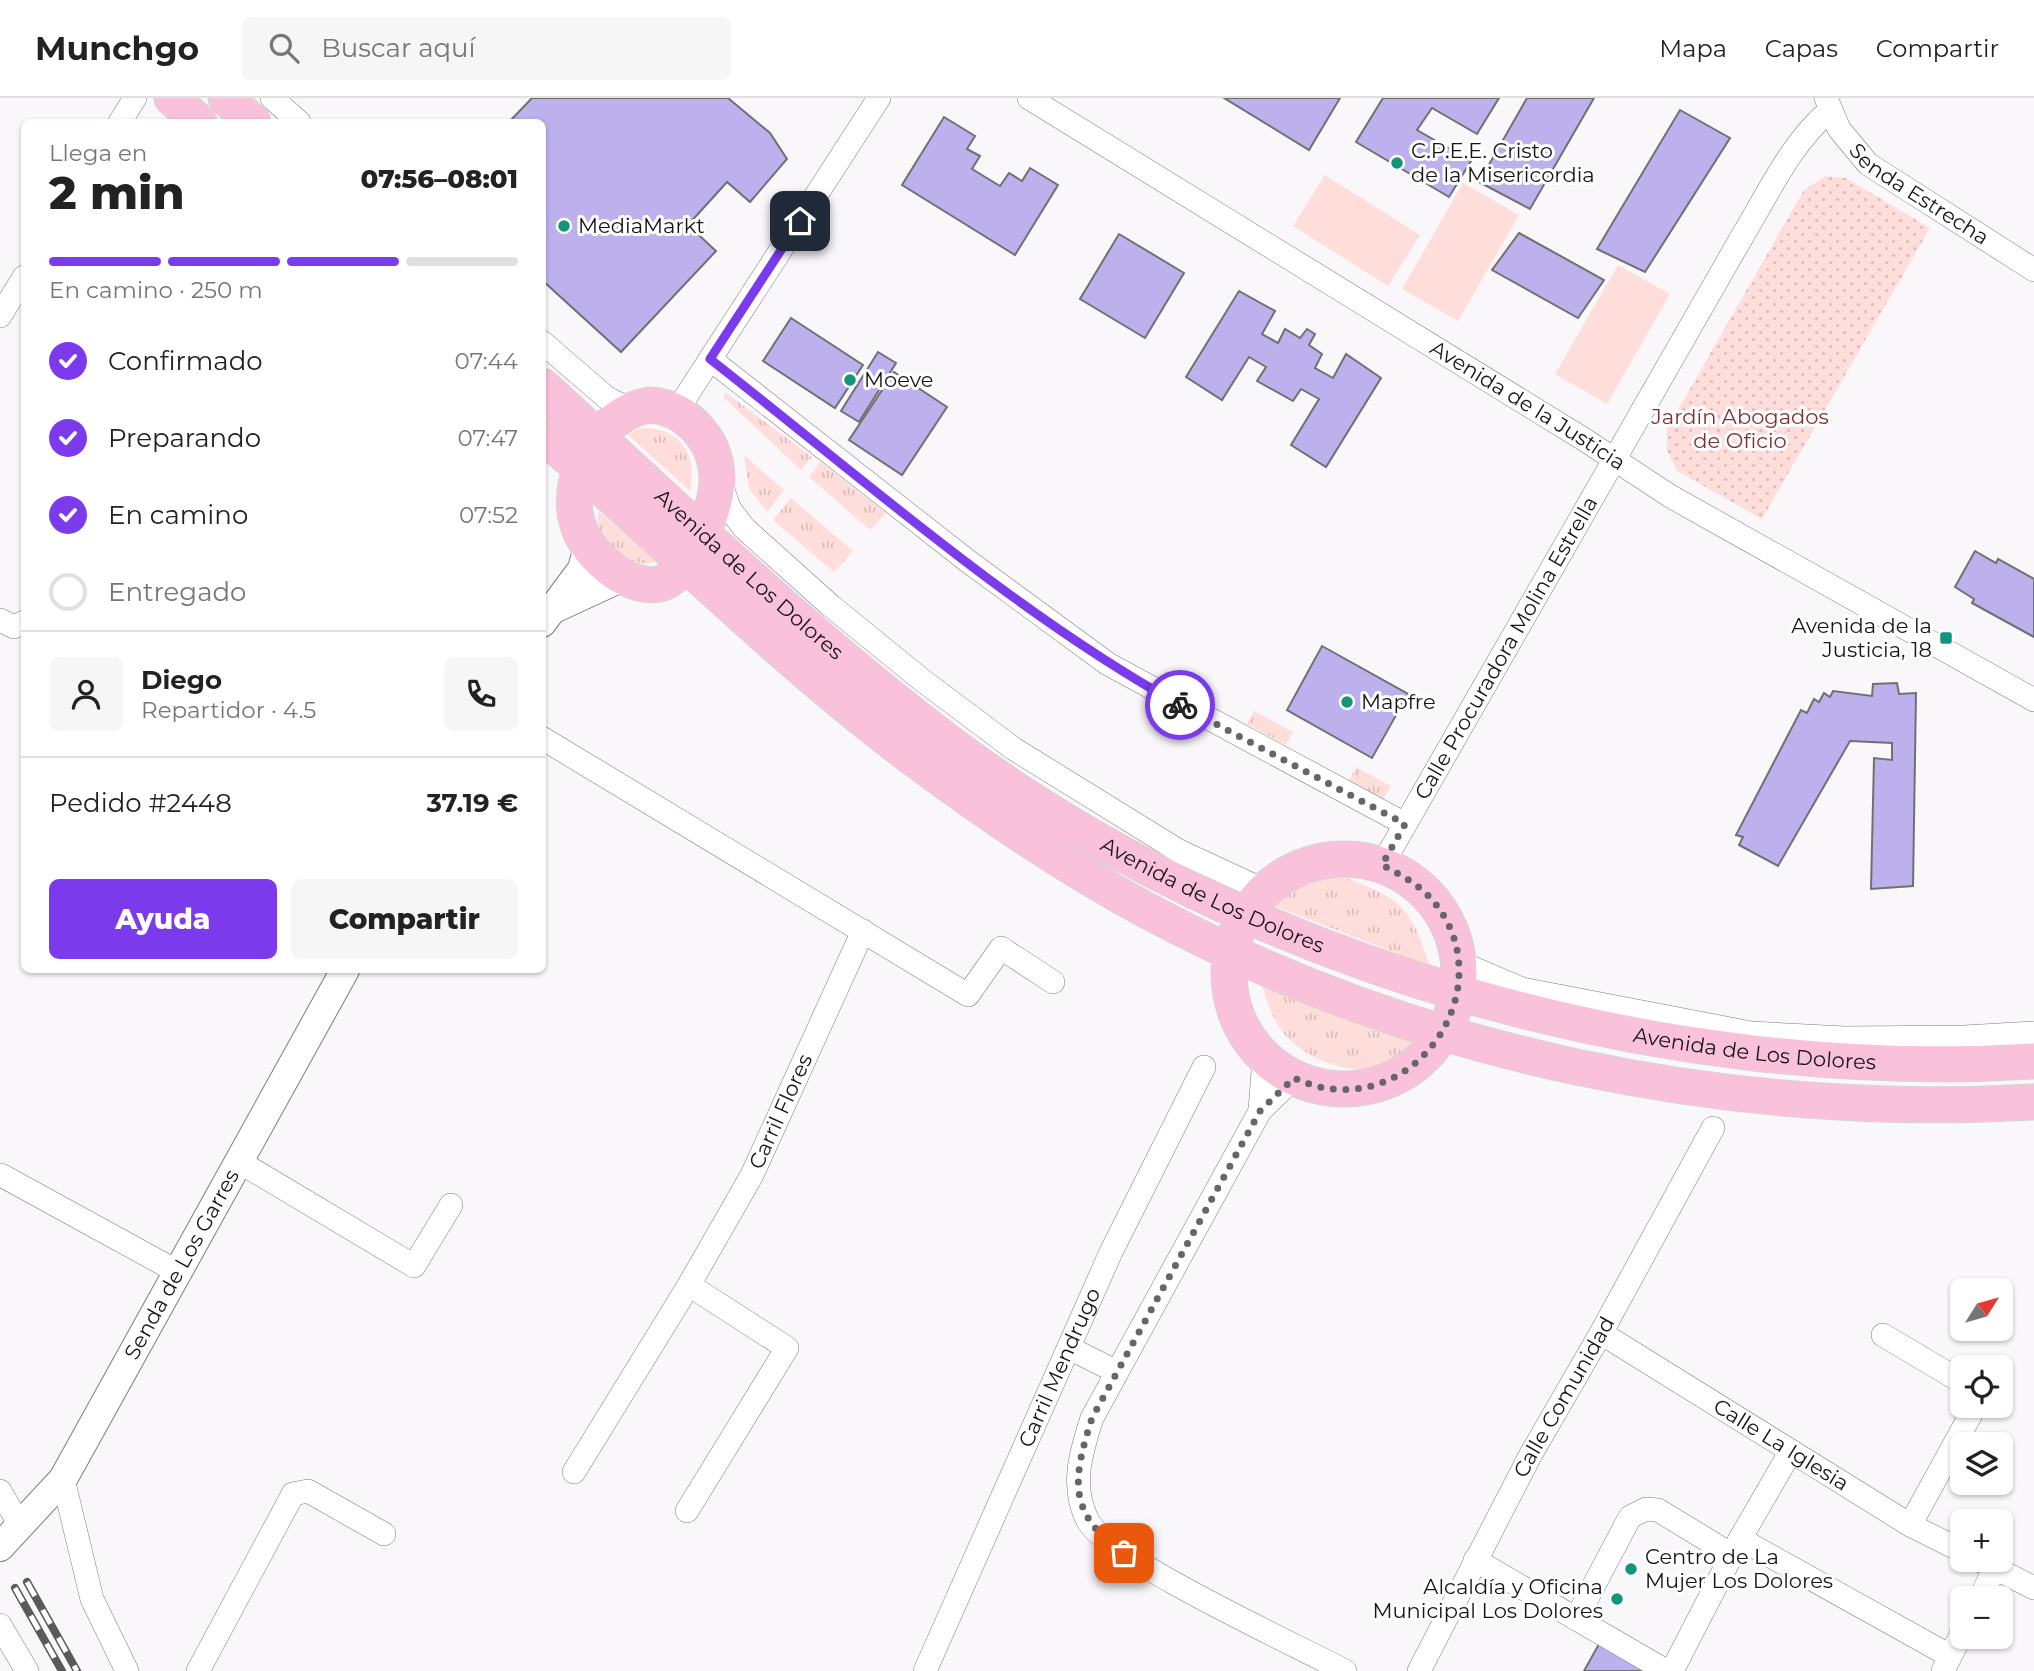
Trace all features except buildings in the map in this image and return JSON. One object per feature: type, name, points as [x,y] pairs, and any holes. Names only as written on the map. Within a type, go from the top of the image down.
[{"type":"main road","points":[[172,98],[196,119]]},
{"type":"main road","points":[[226,98],[250,119]]},
{"type":"main road","name":"Avenida de Los Dolores","points":[[546,390],[830,646],[954,746],[1106,845],[1166,878],[1254,902],[1458,977],[1557,1019],[1710,1048],[1902,1064],[2034,1061]]},
{"type":"main road","points":[[650,405],[676,412],[704,438],[714,454],[719,474],[716,500],[703,532],[685,563],[664,582],[643,584],[623,577],[603,563],[588,547],[577,522],[574,488],[581,468],[612,420],[629,409],[650,405]]},
{"type":"main road","name":"Avenida de Los Dolores","points":[[546,437],[855,713],[969,799],[1040,847],[1149,912],[1230,950],[1353,1001],[1444,1032],[1601,1074],[1791,1100],[1893,1105],[2034,1102]]},
{"type":"main road","points":[[1332,859],[1357,859],[1382,865],[1411,880],[1434,902],[1451,930],[1458,977],[1444,1032],[1416,1065],[1388,1081],[1357,1089],[1325,1088],[1294,1078],[1264,1058],[1243,1030],[1231,998],[1227,973],[1230,950],[1254,902],[1283,875],[1307,864],[1332,859]]},
{"type":"street","points":[[122,119],[135,98]]},
{"type":"street","points":[[272,98],[296,119]]},
{"type":"street","points":[[676,412],[879,98]]},
{"type":"street","name":"Avenida de la Justicia","points":[[1029,98],[1670,496],[2034,700]]},
{"type":"street","name":"Calle Procuradora Molina Estrella","points":[[1382,865],[1795,148],[1828,104]]},
{"type":"street","name":"Senda Estrecha","points":[[1828,104],[1850,145],[1868,164],[2034,270]]},
{"type":"street","points":[[0,316],[21,282]]},
{"type":"street","points":[[546,345],[607,398],[629,409]]},
{"type":"street","points":[[710,359],[968,562],[1108,664],[1405,824]]},
{"type":"street","points":[[719,474],[729,508],[744,528],[831,606],[922,680],[1014,749],[1179,851],[1254,902]]},
{"type":"street","points":[[548,616],[582,569],[588,547]]},
{"type":"street","points":[[548,616],[623,577]]},
{"type":"street","points":[[0,620],[14,627],[21,623]]},
{"type":"street","points":[[546,740],[968,995],[1001,948],[1053,982]]},
{"type":"street","name":"Carril Flores","points":[[574,1472],[689,1285],[752,1175],[863,931]]},
{"type":"street","name":"Senda de Los Garres","points":[[0,1547],[62,1479],[343,973]]},
{"type":"street","points":[[1458,977],[1751,1033],[1844,1038],[1964,1037],[2034,1033]]},
{"type":"street","points":[[1260,1111],[1264,1058]]},
{"type":"street","name":"Carril Mendrugo","points":[[925,1671],[1111,1252],[1203,1067]]},
{"type":"street","points":[[1294,1078],[1260,1111],[1092,1418],[1079,1459],[1078,1489],[1088,1523],[1136,1562],[1345,1671]]},
{"type":"street","name":"Calle Comunidad","points":[[1419,1671],[1475,1560],[1713,1128]]},
{"type":"street","points":[[238,1161],[414,1266],[451,1205]]},
{"type":"street","points":[[1,1175],[178,1272]]},
{"type":"street","points":[[687,1511],[787,1348],[689,1285]]},
{"type":"street","name":"Calle La Iglesia","points":[[1601,1333],[1910,1525],[1950,1545]]},
{"type":"street","points":[[1883,1335],[1950,1375]]},
{"type":"street","points":[[1069,1348],[1117,1372]]},
{"type":"street","points":[[1910,1525],[1969,1418]]},
{"type":"street","points":[[1672,1671],[1736,1547],[1791,1451]]},
{"type":"street","points":[[62,1479],[92,1599],[127,1671]]},
{"type":"street","points":[[0,1491],[21,1527]]},
{"type":"street","points":[[198,1671],[293,1494],[308,1491],[384,1534]]},
{"type":"street","points":[[1576,1619],[1630,1517],[1637,1512],[1658,1510],[1736,1547],[1947,1663]]},
{"type":"street","points":[[1475,1560],[1666,1671]]},
{"type":"street","points":[[2002,1572],[2034,1588]]},
{"type":"street","points":[[0,1625],[27,1671]]},
{"type":"green space","points":[[1325,175],[1420,235],[1388,286],[1293,226]]},
{"type":"green space","name":"Jardín Abogados de Oficio","points":[[1826,176],[1846,178],[1930,228],[1762,519],[1677,471],[1667,451],[1667,429],[1804,190]]},
{"type":"green space","points":[[1463,183],[1519,215],[1458,321],[1402,289]]},
{"type":"green space","points":[[1618,265],[1670,294],[1607,404],[1555,374]]},
{"type":"green space","points":[[725,392],[812,457],[801,470],[724,398]]},
{"type":"green space","points":[[641,428],[666,432],[683,445],[691,465],[690,491],[627,434]]},
{"type":"green space","points":[[744,455],[784,490],[767,512],[749,488]]},
{"type":"green space","points":[[820,462],[886,513],[870,530],[809,477]]},
{"type":"green space","points":[[791,498],[853,551],[834,572],[773,520]]},
{"type":"green space","points":[[599,511],[656,562],[635,562],[615,550],[601,532]]},
{"type":"green space","points":[[1254,711],[1293,732],[1286,745],[1247,724]]},
{"type":"green space","points":[[1356,767],[1391,786],[1383,800],[1349,781]]},
{"type":"green space","points":[[1344,877],[1380,892],[1402,908],[1416,930],[1430,966],[1271,905],[1294,884],[1313,879]]},
{"type":"green space","points":[[1261,983],[1415,1040],[1404,1055],[1390,1064],[1373,1069],[1338,1066],[1320,1060],[1291,1041],[1280,1029]]},
{"type":"railway","points":[[27,1582],[77,1671]]},
{"type":"railway","points":[[15,1588],[62,1671]]},
{"type":"way so far","points":[[1124,1553],[1088,1523],[1078,1489],[1079,1459],[1092,1418],[1260,1111],[1294,1078],[1325,1088],[1357,1089],[1388,1081],[1416,1065],[1444,1032],[1453,1013],[1459,977],[1459,962],[1451,930],[1434,902],[1411,880],[1382,865],[1405,824],[1379,813],[1180,705]]},
{"type":"place","name":"C.P.E.E. Cristo de la Misericordia","points":[[1397,163]]},
{"type":"place","name":"MediaMarkt","points":[[564,226]]},
{"type":"place","name":"Moeve","points":[[850,380]]},
{"type":"place","name":"Avenida de la Justicia, 18","points":[[1946,638]]},
{"type":"place","name":"Mapfre","points":[[1347,702]]},
{"type":"place","name":"Centro de La Mujer Los Dolores","points":[[1631,1569]]},
{"type":"place","name":"Alcaldía y Oficina Municipal Los Dolores","points":[[1617,1599]]},
{"type":"route","points":[[800,221],[710,359],[968,562],[1108,664],[1180,705]]}]
